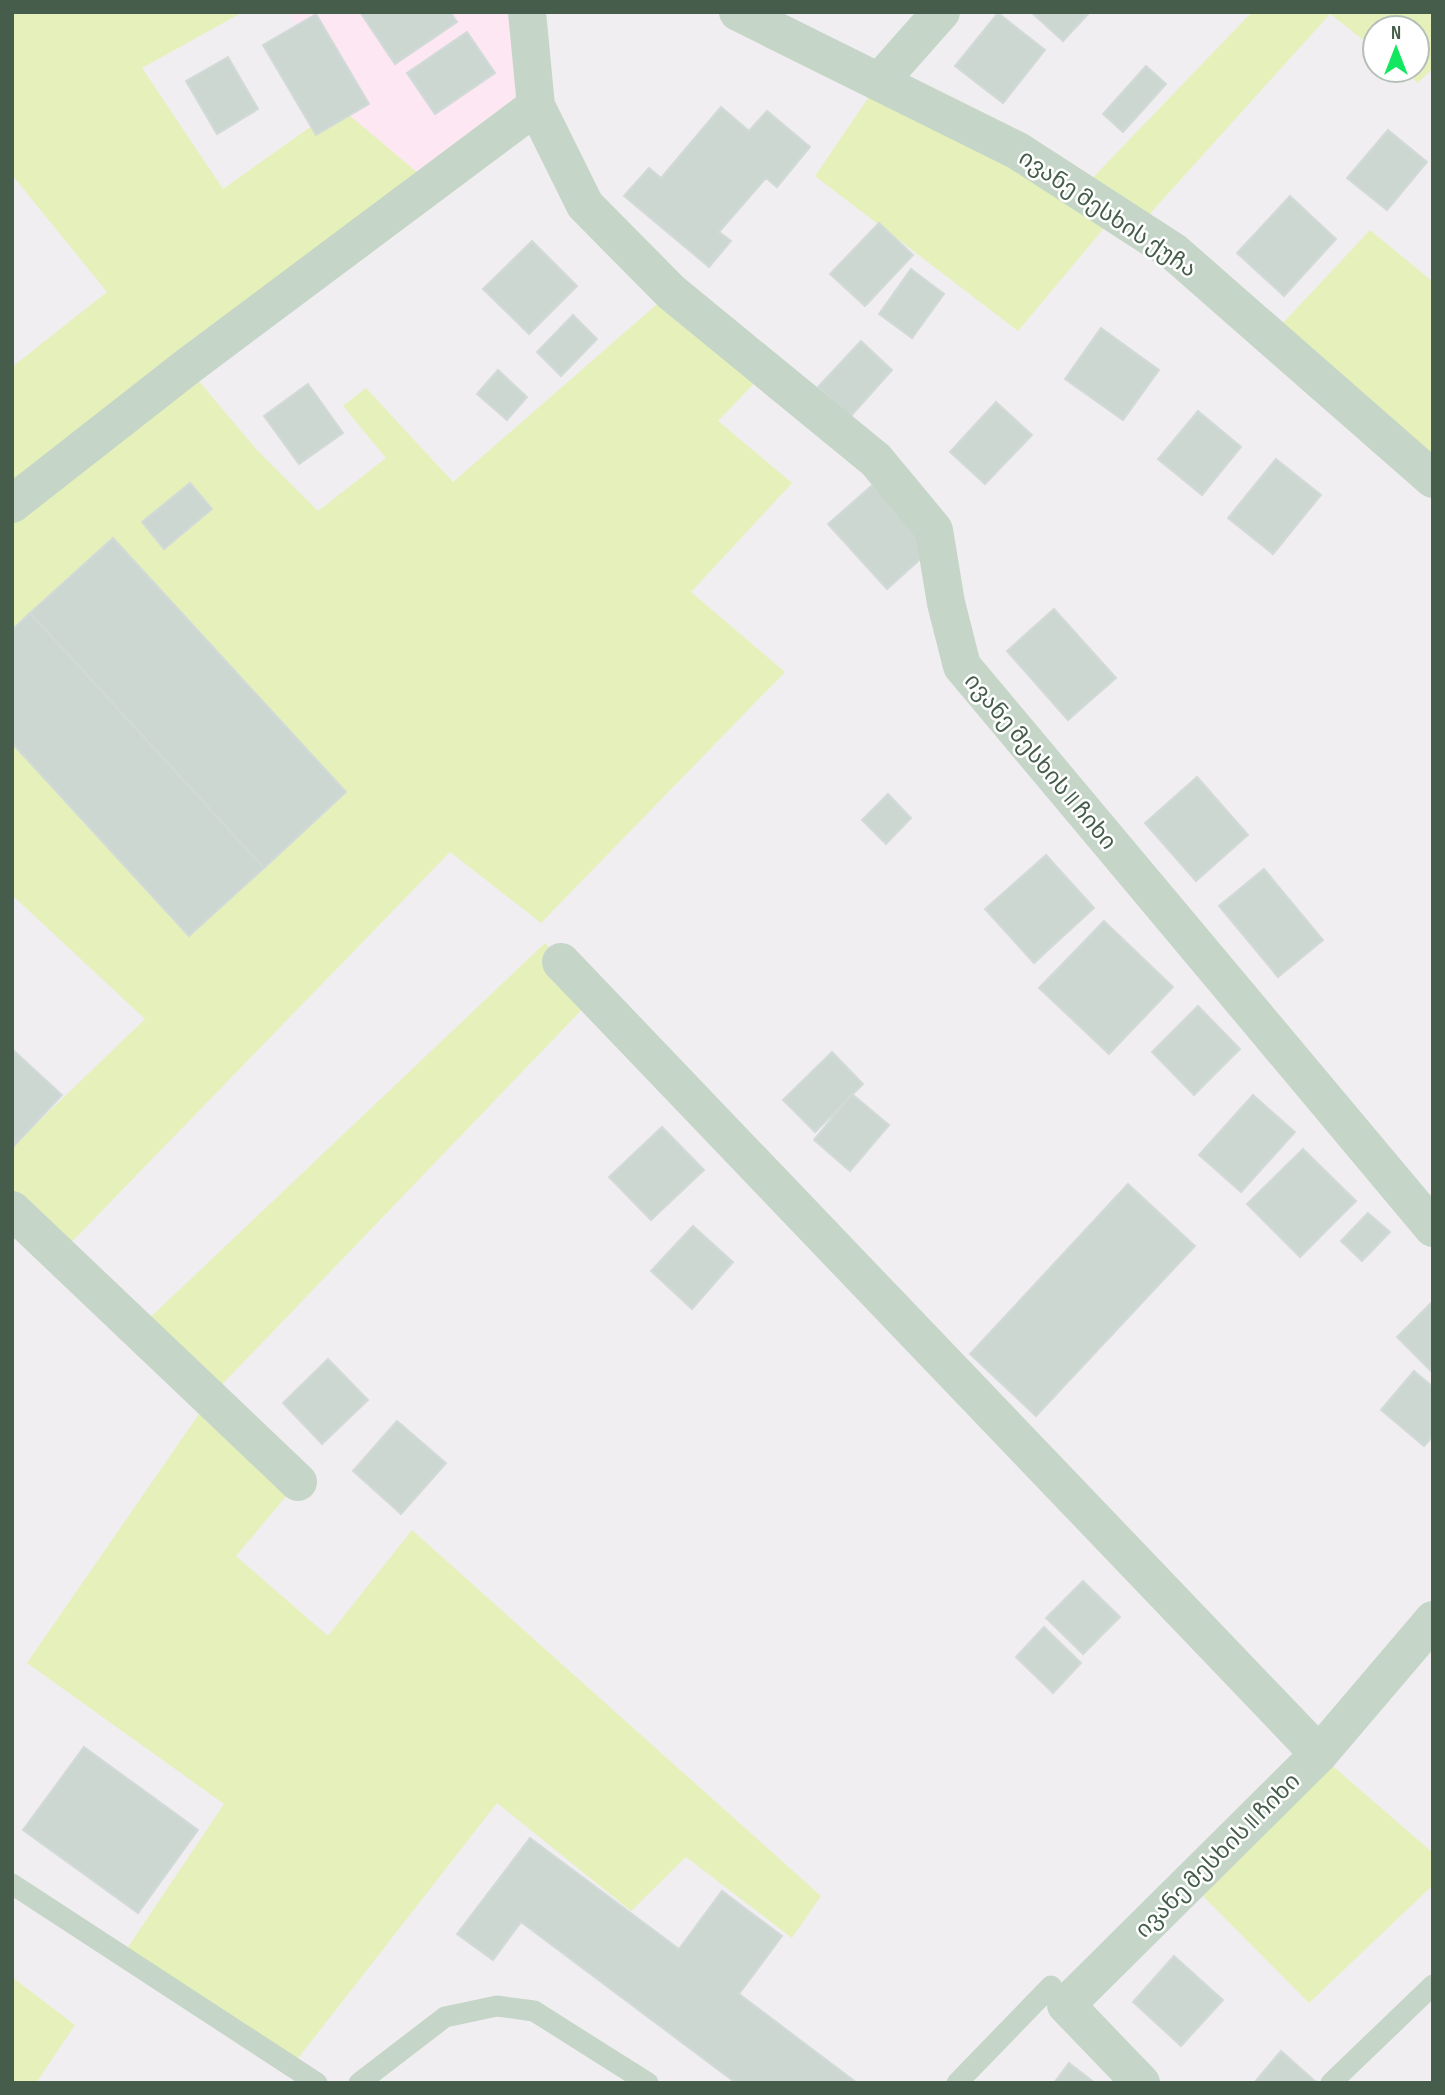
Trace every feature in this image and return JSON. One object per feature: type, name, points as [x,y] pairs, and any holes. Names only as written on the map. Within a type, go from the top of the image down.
[{"type":"street","name":"ივანე მესხის II ჩიხი","points":[[527,12],[536,106],[585,205],[671,292],[876,460],[934,530],[946,603],[962,666],[1433,1228]]},
{"type":"street","name":"ივანე მესხის ქუჩა","points":[[738,12],[1018,151],[1174,252],[1433,479]]},
{"type":"street","points":[[878,82],[941,12]]},
{"type":"street","points":[[12,504],[187,367],[536,106]]},
{"type":"street","points":[[561,961],[1319,1754]]},
{"type":"street","points":[[12,1210],[298,1482]]},
{"type":"street","name":"ივანე მესხის II ჩიხი","points":[[1066,2005],[1319,1754],[1433,1619]]},
{"type":"street","points":[[1066,2005],[1141,2083]]},
{"type":"lane","points":[[12,1884],[317,2083]]},
{"type":"lane","points":[[1331,2083],[1433,1985]]},
{"type":"lane","points":[[957,2083],[1051,1986],[1066,2005]]},
{"type":"lane","points":[[359,2083],[444,2017],[497,2006],[534,2011],[648,2083]]},
{"type":"shaded area","points":[[289,12],[527,12],[536,106],[431,184],[342,109]]},
{"type":"green space","points":[[12,12],[243,12],[142,68],[223,189],[306,130],[342,109],[431,184],[187,367],[256,449],[318,511],[386,458],[343,406],[366,388],[453,482],[671,292],[767,370],[718,421],[792,483],[691,592],[785,672],[541,923],[450,852],[59,1255],[12,1210],[12,1147],[145,1019],[12,895],[12,367],[107,292],[12,175]]},
{"type":"green space","points":[[1252,12],[1433,12],[1431,70],[1431,14],[1361,14],[1361,38],[1330,14],[1137,228],[1115,215],[1018,331],[815,176],[879,82],[1080,191]]},
{"type":"green space","points":[[1370,230],[1433,282],[1433,479],[1270,337]]},
{"type":"green space","points":[[545,943],[594,997],[210,1397],[298,1482],[236,1556],[328,1636],[412,1530],[821,1896],[792,1938],[686,1857],[631,1911],[497,1803],[292,2066],[122,1956],[224,1804],[27,1663],[210,1398],[138,1329]]},
{"type":"green space","points":[[1319,1754],[1433,1853],[1433,1885],[1309,2003],[1190,1883]]},
{"type":"green space","points":[[12,1977],[75,2025],[36,2083],[12,2083]]},
{"type":"building","points":[[360,12],[450,12],[457,22],[395,64]]},
{"type":"building","points":[[1031,12],[1090,12],[1063,41]]},
{"type":"building","points":[[998,13],[1045,50],[1003,103],[955,66]]},
{"type":"building","points":[[316,14],[369,104],[316,135],[263,45]]},
{"type":"building","points":[[467,32],[495,73],[435,114],[407,73]]},
{"type":"building","points":[[228,57],[258,109],[217,134],[186,81]]},
{"type":"building","points":[[1146,66],[1166,84],[1123,132],[1103,114]]},
{"type":"building","points":[[721,107],[749,131],[767,111],[810,147],[777,187],[766,178],[719,232],[731,241],[709,267],[624,196],[649,168],[661,178]]},
{"type":"building","points":[[1388,130],[1427,162],[1387,210],[1347,178]]},
{"type":"building","points":[[1290,196],[1336,239],[1284,296],[1237,253]]},
{"type":"building","points":[[879,223],[913,255],[865,306],[830,274]]},
{"type":"building","points":[[532,241],[577,286],[529,334],[483,289]]},
{"type":"building","points":[[911,269],[944,294],[912,338],[879,314]]},
{"type":"building","points":[[573,315],[597,339],[561,376],[537,352]]},
{"type":"building","points":[[1101,328],[1159,370],[1123,420],[1065,379]]},
{"type":"building","points":[[861,341],[892,370],[850,417],[818,387]]},
{"type":"building","points":[[498,370],[527,397],[507,420],[477,394]]},
{"type":"building","points":[[308,384],[343,433],[299,464],[264,416]]},
{"type":"building","points":[[996,402],[1032,435],[985,484],[950,452]]},
{"type":"building","points":[[1198,411],[1241,447],[1202,495],[1158,459]]},
{"type":"building","points":[[1276,459],[1321,495],[1273,554],[1228,518]]},
{"type":"building","points":[[877,481],[935,546],[887,589],[828,524]]},
{"type":"building","points":[[190,483],[212,509],[164,549],[142,522]]},
{"type":"building","points":[[113,538],[346,792],[264,868],[30,613]]},
{"type":"building","points":[[1054,609],[1116,678],[1068,720],[1007,651]]},
{"type":"building","points":[[30,613],[264,868],[189,936],[12,743],[12,630]]},
{"type":"building","points":[[1197,777],[1248,835],[1196,881],[1145,823]]},
{"type":"building","points":[[888,794],[911,818],[886,844],[862,820]]},
{"type":"building","points":[[1046,855],[1094,908],[1034,963],[985,909]]},
{"type":"building","points":[[1264,869],[1323,940],[1278,977],[1219,906]]},
{"type":"building","points":[[1104,921],[1173,987],[1109,1054],[1039,988]]},
{"type":"building","points":[[1198,1006],[1240,1049],[1194,1095],[1152,1052]]},
{"type":"building","points":[[12,1051],[62,1095],[12,1148]]},
{"type":"building","points":[[832,1052],[863,1084],[815,1132],[783,1100]]},
{"type":"building","points":[[852,1094],[889,1125],[850,1171],[814,1140]]},
{"type":"building","points":[[1253,1095],[1295,1132],[1241,1192],[1199,1155]]},
{"type":"building","points":[[662,1127],[704,1170],[651,1220],[609,1177]]},
{"type":"building","points":[[1303,1149],[1356,1201],[1300,1257],[1247,1204]]},
{"type":"building","points":[[1128,1184],[1195,1246],[1036,1416],[970,1354]]},
{"type":"building","points":[[1368,1213],[1390,1232],[1362,1261],[1341,1241]]},
{"type":"building","points":[[693,1226],[733,1262],[692,1309],[651,1271]]},
{"type":"building","points":[[1433,1301],[1433,1373],[1397,1337]]},
{"type":"building","points":[[328,1359],[368,1400],[322,1444],[283,1403]]},
{"type":"building","points":[[1414,1371],[1433,1387],[1433,1436],[1424,1446],[1381,1410]]},
{"type":"building","points":[[397,1421],[446,1463],[401,1514],[353,1471]]},
{"type":"building","points":[[1083,1581],[1120,1617],[1083,1654],[1046,1618]]},
{"type":"building","points":[[1044,1627],[1081,1663],[1053,1693],[1016,1657]]},
{"type":"building","points":[[84,1747],[198,1830],[138,1913],[23,1830]]},
{"type":"building","points":[[530,1838],[679,1949],[722,1891],[782,1936],[739,1994],[857,2083],[736,2083],[521,1922],[493,1960],[457,1934]]},
{"type":"building","points":[[1174,1956],[1223,2000],[1181,2046],[1133,2002]]},
{"type":"building","points":[[1281,2051],[1316,2082],[1254,2083]]},
{"type":"building","points":[[1069,2063],[1095,2083],[1054,2083]]}]
